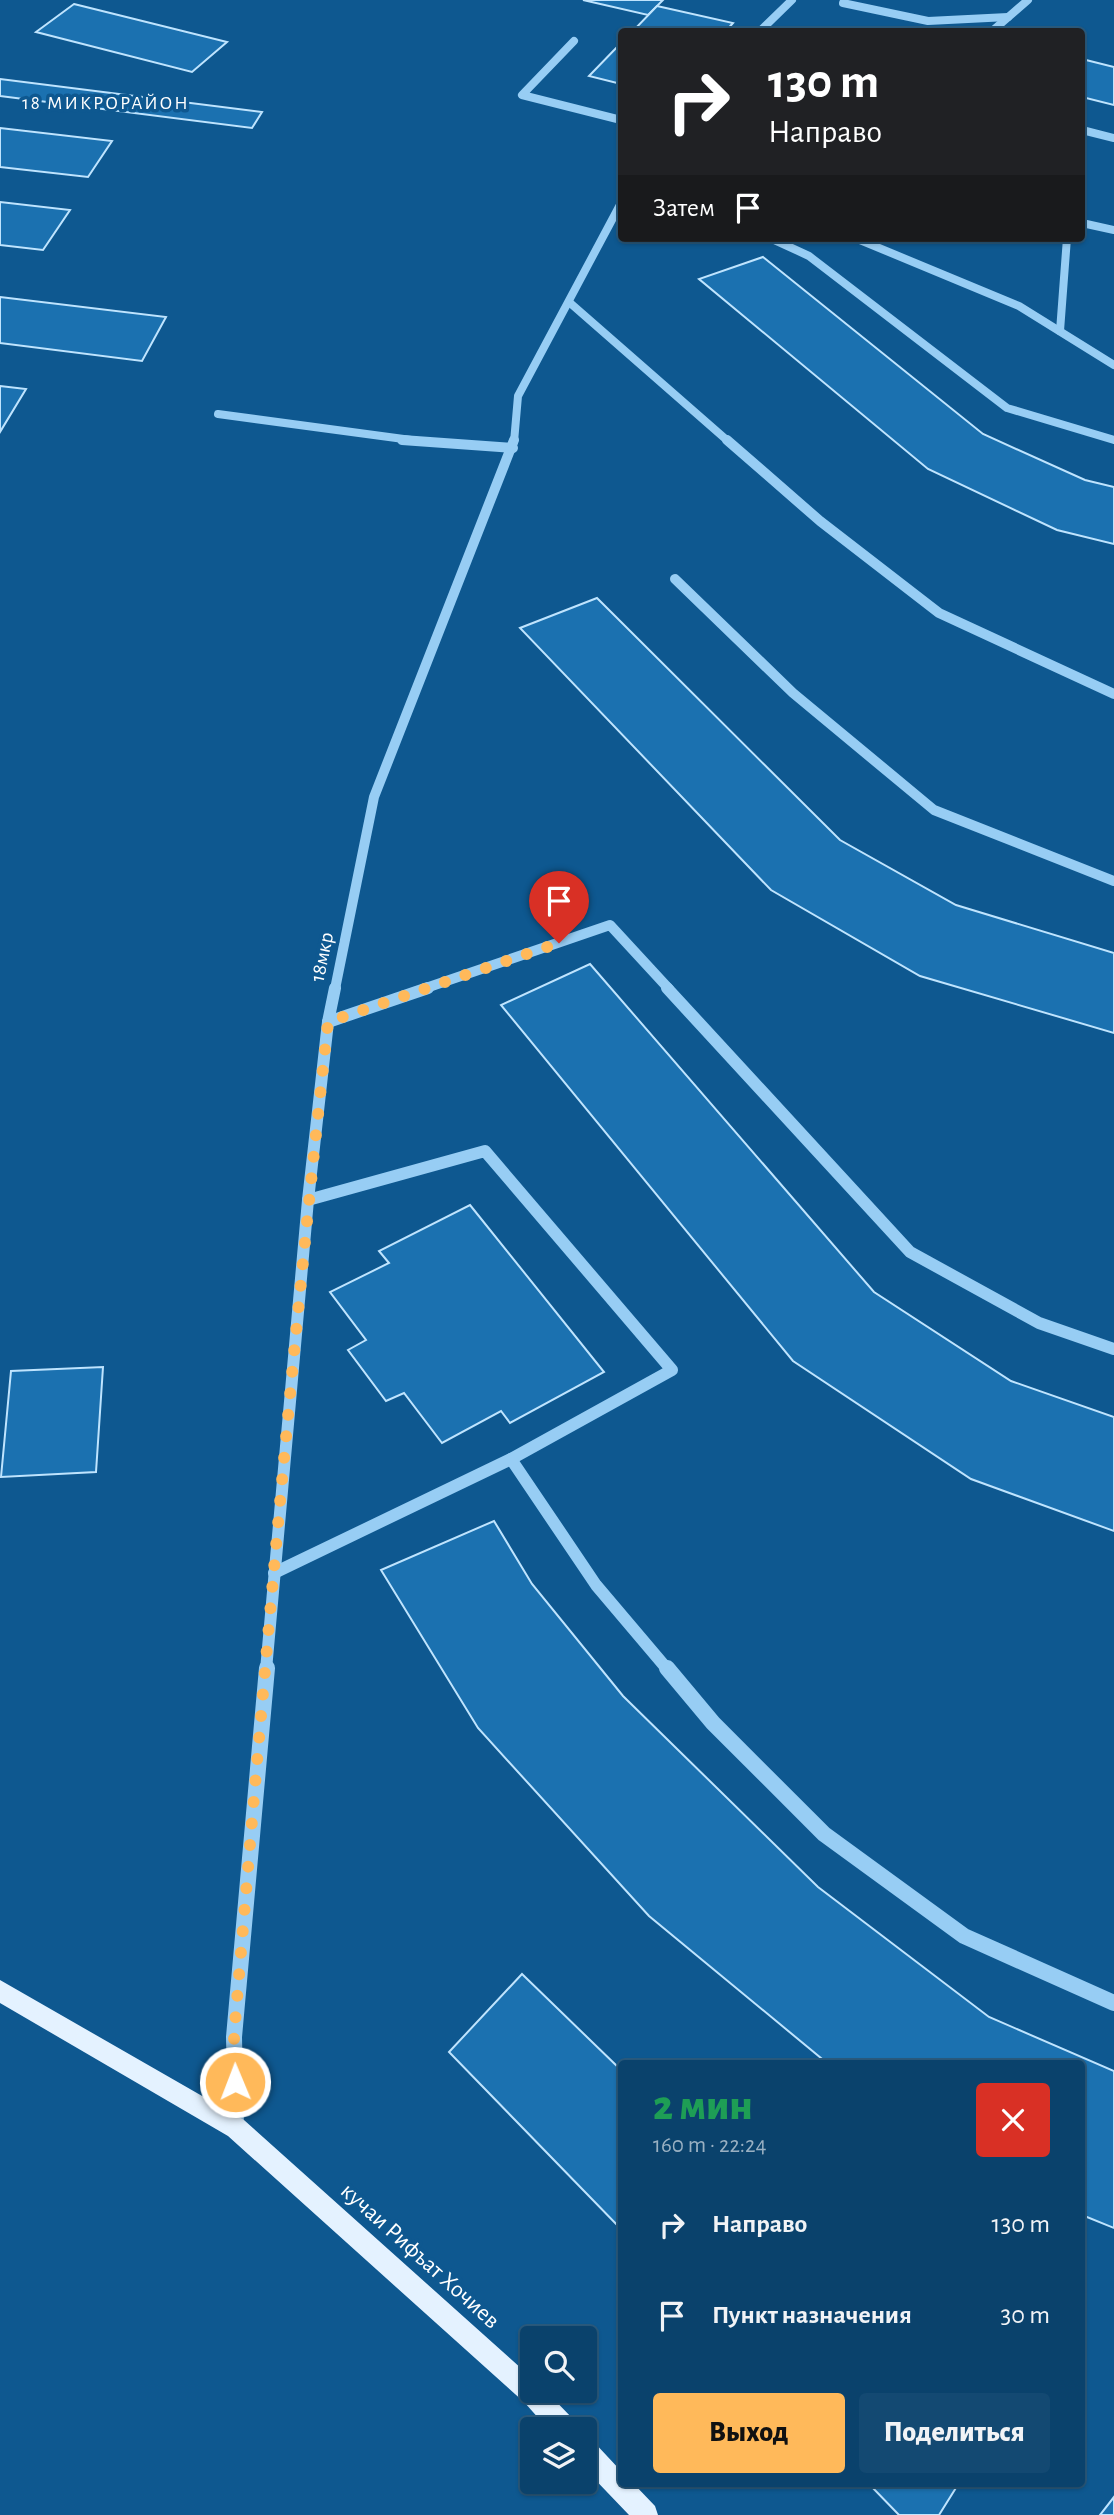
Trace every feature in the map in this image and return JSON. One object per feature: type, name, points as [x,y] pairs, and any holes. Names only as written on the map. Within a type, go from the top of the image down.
[{"type":"main road","name":"кучаи Рифъат Хочиев","points":[[0,1991],[236,2128],[523,2386],[553,2417]]},
{"type":"main road","points":[[597,2464],[618,2486]]},
{"type":"main road","points":[[619,2487],[646,2515]]},
{"type":"street","points":[[763,28],[792,0]]},
{"type":"street","points":[[996,28],[1028,0]]},
{"type":"street","points":[[843,3],[928,21],[1008,17]]},
{"type":"street","points":[[574,41],[522,95],[618,119]]},
{"type":"street","points":[[1085,131],[1114,138]]},
{"type":"street","name":"18мкр","points":[[236,2128],[234,2036],[308,1200],[328,1022],[374,797],[513,448],[518,396],[618,209]]},
{"type":"street","points":[[1085,224],[1114,230]]},
{"type":"street","points":[[779,242],[809,256],[1007,408],[1114,440]]},
{"type":"street","points":[[865,242],[1019,306],[1114,365]]},
{"type":"street","points":[[1060,331],[1068,242]]},
{"type":"street","points":[[569,302],[820,521],[939,613],[1114,694]]},
{"type":"street","points":[[218,414],[390,439],[513,448]]},
{"type":"street","points":[[675,579],[793,693],[934,810],[1114,881]]},
{"type":"street","points":[[328,1022],[610,925],[910,1252],[1039,1324],[1114,1349]]},
{"type":"street","points":[[274,1573],[511,1459],[672,1370],[485,1151],[308,1200]]},
{"type":"street","points":[[511,1459],[596,1585],[712,1723],[824,1833],[964,1936],[1114,2003]]},
{"type":"building","points":[[583,0],[663,0],[648,15]]},
{"type":"building","points":[[74,4],[227,42],[192,72],[36,32]]},
{"type":"building","points":[[657,6],[733,23],[729,28],[636,28]]},
{"type":"building","points":[[618,46],[618,83],[589,76]]},
{"type":"building","points":[[1085,60],[1114,67],[1114,105],[1085,98]]},
{"type":"building","points":[[0,79],[262,112],[252,128],[0,96]]},
{"type":"building","points":[[0,128],[112,141],[88,177],[0,167]]},
{"type":"building","points":[[0,202],[70,210],[43,250],[0,245]]},
{"type":"building","points":[[763,257],[983,434],[1085,480],[1114,487],[1114,544],[1057,530],[928,469],[699,279]]},
{"type":"building","points":[[0,297],[166,317],[142,361],[0,343]]},
{"type":"building","points":[[0,386],[26,389],[0,432]]},
{"type":"building","points":[[597,598],[840,840],[956,905],[1114,953],[1114,1033],[920,976],[771,890],[520,628]]},
{"type":"building","points":[[590,964],[874,1292],[1011,1381],[1114,1417],[1114,1531],[971,1479],[793,1361],[501,1005]]},
{"type":"building","points":[[470,1205],[604,1372],[510,1423],[501,1411],[442,1443],[404,1393],[386,1401],[348,1350],[366,1340],[330,1292],[389,1263],[379,1251]]},
{"type":"building","points":[[103,1367],[96,1472],[1,1477],[11,1371]]},
{"type":"building","points":[[494,1521],[532,1584],[623,1696],[818,1887],[989,2017],[1114,2071],[1114,2228],[1085,2216],[1085,2060],[823,2060],[649,1916],[478,1728],[381,1570]]},
{"type":"building","points":[[522,1974],[618,2067],[618,2226],[449,2052]]},
{"type":"building","points":[[872,2487],[956,2487],[939,2515],[899,2515]]},
{"type":"building","points":[[1114,2497],[1114,2515],[1100,2515]]},
{"type":"district","name":"18 МИКРОРАЙОН","points":[[106,103]]},
{"type":"route","points":[[235,2082],[234,2036],[274,1573],[308,1200],[328,1022],[559,943]]}]
